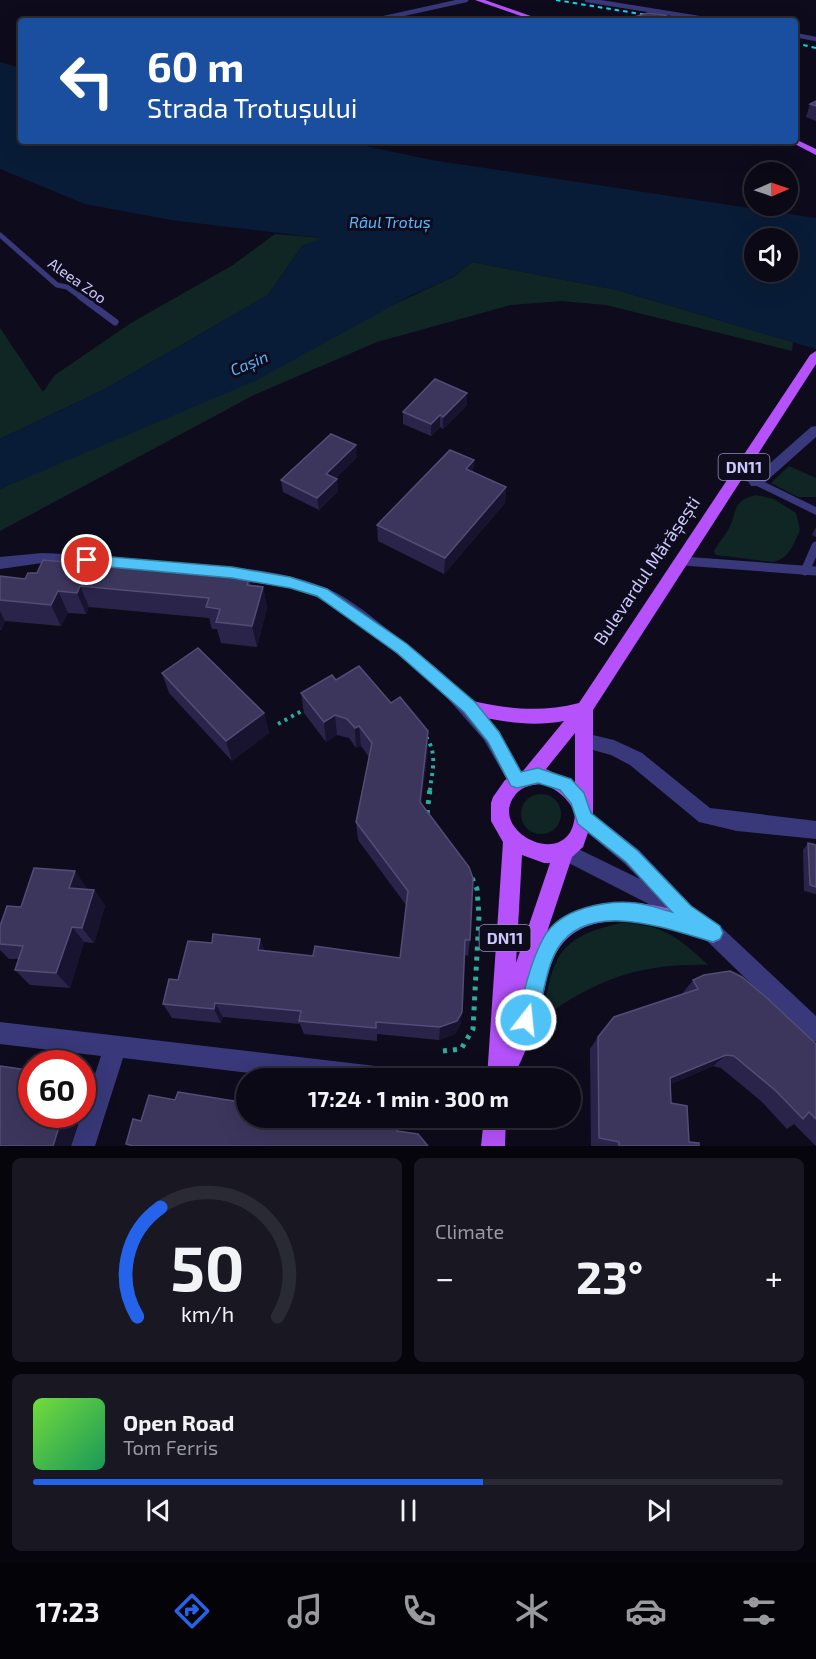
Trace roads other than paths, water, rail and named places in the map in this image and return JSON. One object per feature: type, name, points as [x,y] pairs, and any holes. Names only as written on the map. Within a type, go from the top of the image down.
[{"type":"main road","points":[[478,0],[533,18]]},
{"type":"main road","points":[[798,143],[816,152]]},
{"type":"main road","name":"Bulevardul Mărășești","points":[[523,779],[584,709],[816,355]]},
{"type":"main road","points":[[469,707],[496,714],[542,719],[584,709]]},
{"type":"main road","name":"DN11","points":[[501,1036],[564,851],[572,847],[580,835],[583,813],[584,709]]},
{"type":"main road","points":[[523,779],[548,777],[566,785],[583,813]]},
{"type":"main road","name":"DN11","points":[[500,1068],[513,840],[501,819],[500,808],[508,788],[523,779]]},
{"type":"main road","points":[[513,840],[532,852],[544,854],[564,851]]},
{"type":"main road","points":[[504,1068],[526,1020],[551,942],[560,931],[575,921],[606,912],[638,912],[713,933]]},
{"type":"main road","points":[[493,1146],[494,1128]]},
{"type":"street","points":[[756,483],[816,430]]},
{"type":"street","points":[[0,563],[42,558],[121,563]]},
{"type":"street","points":[[188,568],[273,579],[322,592],[402,648],[469,707],[523,779]]},
{"type":"street","points":[[584,741],[614,748],[636,759],[706,816],[737,822],[816,830]]},
{"type":"street","points":[[583,813],[632,856],[684,912]]},
{"type":"street","points":[[564,851],[684,912],[713,933],[816,1031]]},
{"type":"street","points":[[0,1033],[294,1068]]},
{"type":"street","points":[[83,1146],[115,1048]]},
{"type":"lane","points":[[385,18],[466,0]]},
{"type":"lane","points":[[587,0],[698,18]]},
{"type":"lane","points":[[798,36],[816,39]]},
{"type":"lane","name":"Aleea Zoo","points":[[0,235],[57,285],[67,287],[115,322]]},
{"type":"lane","points":[[740,474],[816,511]]},
{"type":"lane","points":[[805,571],[816,546]]},
{"type":"lane","points":[[683,561],[816,571]]},
{"type":"water","points":[[0,62],[18,67],[18,144],[355,144],[432,160],[744,207],[744,216],[798,215],[816,218],[816,349],[617,290],[472,262],[455,276],[410,296],[257,380],[0,489],[0,439],[105,389],[268,295],[302,246],[322,238],[171,220],[85,204],[0,169]]},
{"type":"railway","points":[[556,0],[665,18]]},
{"type":"railway","points":[[798,44],[816,48]]},
{"type":"water label","name":"Râul Trotuș","points":[[390,222]]},
{"type":"water label","name":"Cașin","points":[[249,363]]}]
